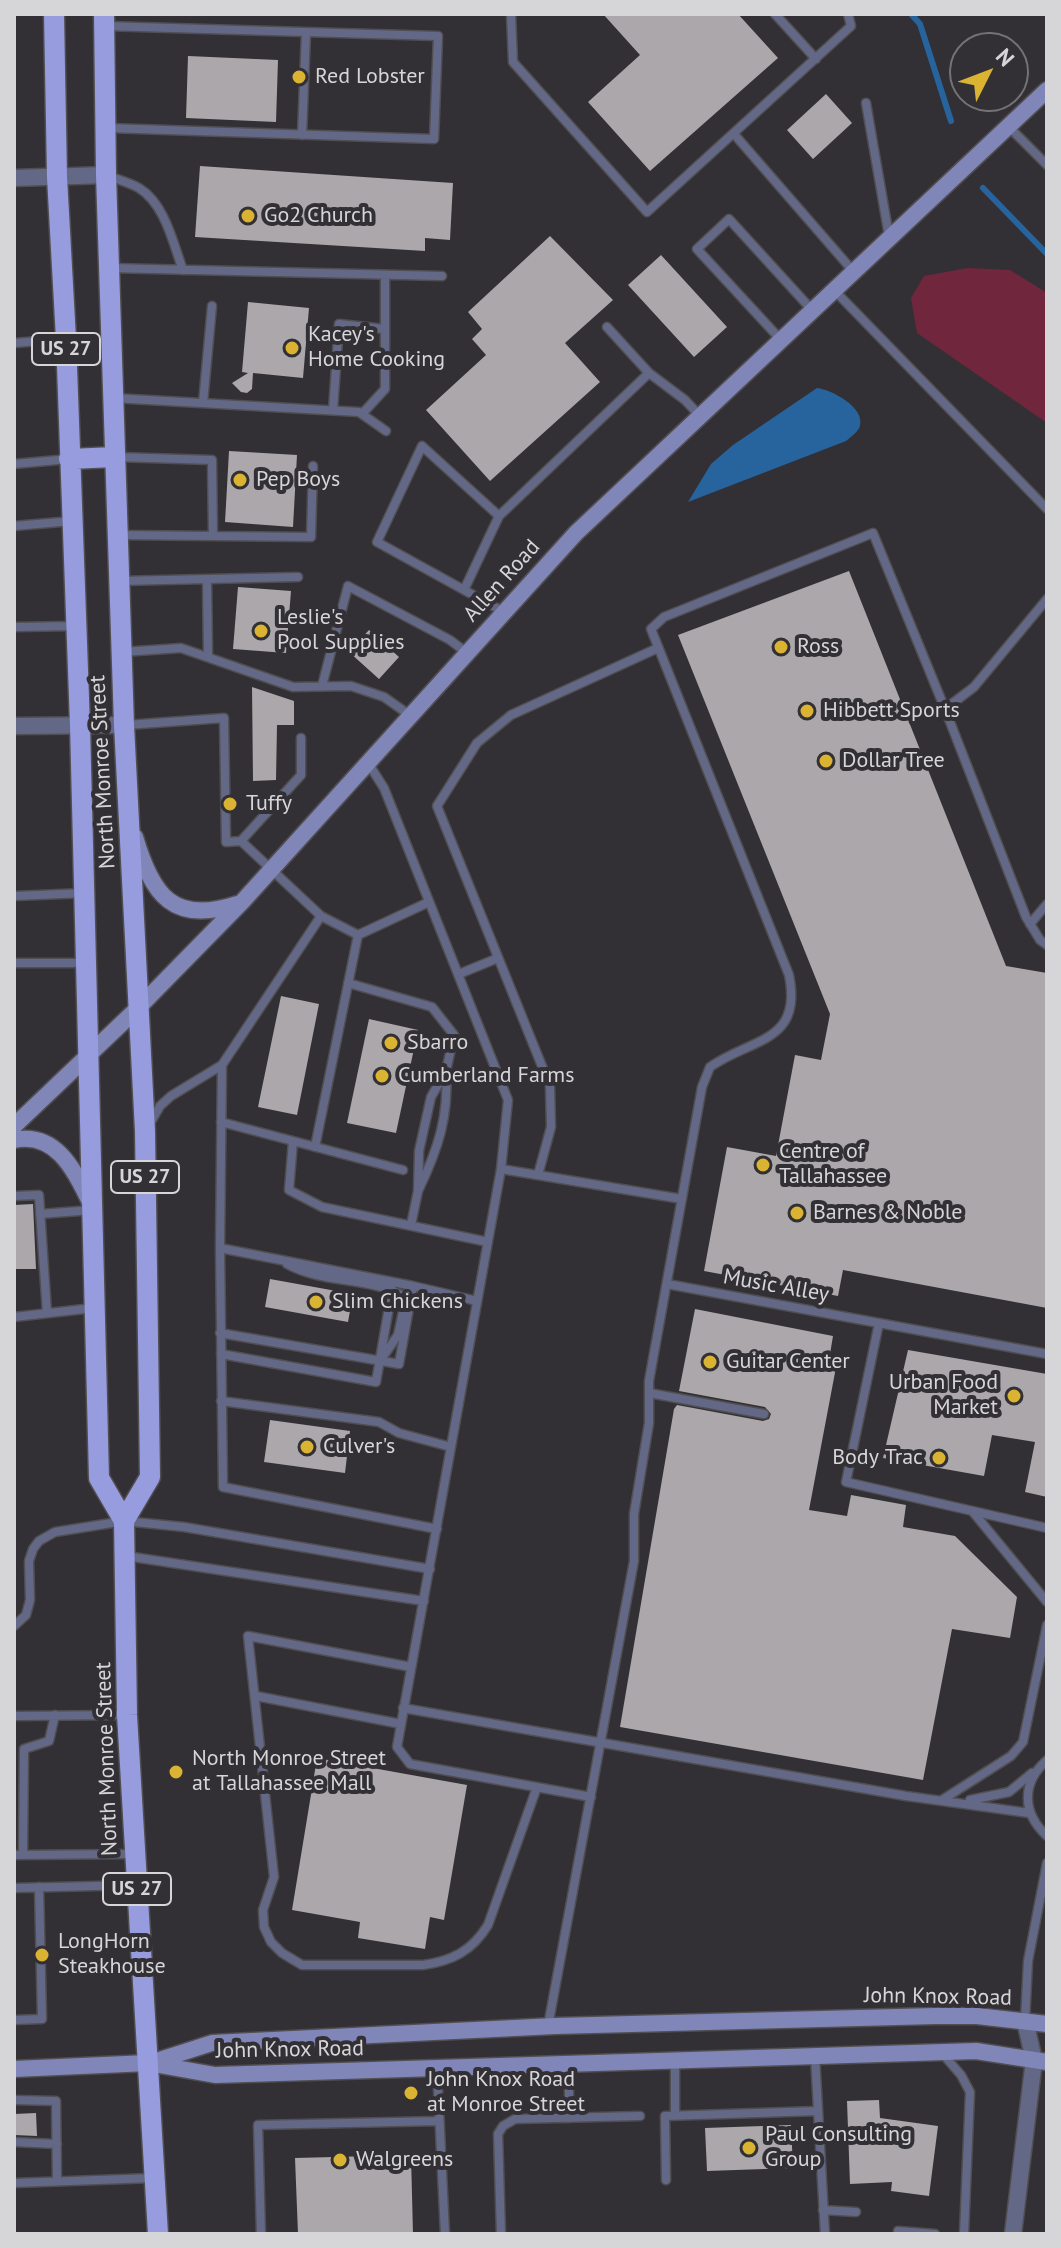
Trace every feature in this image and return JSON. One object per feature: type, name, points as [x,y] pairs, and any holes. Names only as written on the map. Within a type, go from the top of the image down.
[{"type":"main road","name":"North Monroe Street","points":[[54,14],[57,177],[80,725],[99,1478],[124,1521],[127,1715],[158,2234]]},
{"type":"main road","name":"North Monroe Street","points":[[104,20],[121,652],[145,1131],[150,1477],[124,1521]]},
{"type":"main road","points":[[69,459],[115,457]]},
{"type":"street","name":"Allen Road","points":[[14,1126],[139,1007],[242,902],[576,533],[1047,90]]},
{"type":"street","points":[[14,178],[106,175]]},
{"type":"street","points":[[14,726],[124,725]]},
{"type":"street","points":[[131,825],[150,877],[172,903],[197,912],[242,902]]},
{"type":"street","points":[[14,1140],[35,1139],[57,1149],[75,1171],[92,1208]]},
{"type":"street","name":"John Knox Road","points":[[148,2063],[212,2043],[548,2026],[935,2016],[977,2016],[1047,2026]]},
{"type":"street","points":[[1025,2021],[1040,2061]]},
{"type":"street","points":[[1013,2234],[1047,2026]]},
{"type":"street","name":"John Knox Road","points":[[148,2063],[215,2075],[976,2051],[1040,2061]]},
{"type":"street","points":[[14,2069],[148,2063]]},
{"type":"lane","points":[[511,14],[513,62],[647,212],[851,26],[848,14]]},
{"type":"lane","points":[[775,14],[816,59]]},
{"type":"lane","points":[[104,20],[306,33],[438,36],[434,139],[105,128]]},
{"type":"lane","points":[[302,135],[306,33]]},
{"type":"lane","points":[[866,103],[890,238]]},
{"type":"lane","points":[[1009,126],[1047,165]]},
{"type":"lane","points":[[734,134],[853,271]]},
{"type":"lane","points":[[106,175],[138,187],[153,200],[183,270]]},
{"type":"lane","points":[[781,340],[697,249],[729,219],[812,310]]},
{"type":"lane","points":[[109,268],[442,276]]},
{"type":"lane","points":[[362,414],[385,389],[385,275]]},
{"type":"lane","points":[[834,290],[1047,509]]},
{"type":"lane","points":[[203,403],[212,306]]},
{"type":"lane","points":[[333,410],[339,324],[385,329]]},
{"type":"lane","points":[[607,327],[649,373],[685,400],[700,416]]},
{"type":"lane","points":[[14,343],[66,339]]},
{"type":"lane","points":[[464,590],[499,516],[649,373]]},
{"type":"lane","points":[[113,398],[333,410],[362,414],[386,431]]},
{"type":"lane","points":[[499,516],[422,446],[377,542],[504,612]]},
{"type":"lane","points":[[115,457],[212,460],[213,536]]},
{"type":"lane","points":[[14,464],[69,459]]},
{"type":"lane","points":[[117,535],[311,537],[313,466]]},
{"type":"lane","points":[[14,526],[72,521]]},
{"type":"lane","points":[[548,2026],[634,1561],[634,1514],[649,1425],[649,1393],[705,1076],[710,1067],[773,1036],[783,1026],[789,1014],[792,989],[651,629],[664,617],[873,533],[1030,924],[1047,945]]},
{"type":"lane","points":[[119,581],[298,577]]},
{"type":"lane","points":[[207,579],[208,655]]},
{"type":"lane","points":[[322,686],[348,586],[450,640],[467,653]]},
{"type":"lane","points":[[945,709],[974,687],[1047,599]]},
{"type":"lane","points":[[14,627],[76,626]]},
{"type":"lane","points":[[121,652],[181,648],[293,687],[351,686],[362,689],[384,697],[411,716]]},
{"type":"lane","points":[[538,1175],[551,1127],[550,1086],[437,806],[477,743],[511,715],[658,648]]},
{"type":"lane","points":[[124,725],[224,718],[226,842],[241,841],[301,775],[301,738]]},
{"type":"lane","points":[[368,763],[384,788],[508,1100],[501,1169],[397,1747],[410,1764],[591,1797]]},
{"type":"lane","points":[[241,841],[321,916],[358,935]]},
{"type":"lane","points":[[14,896],[85,893]]},
{"type":"lane","points":[[358,935],[429,902]]},
{"type":"lane","points":[[1030,924],[1047,904]]},
{"type":"lane","points":[[145,1131],[160,1106],[171,1096],[222,1065],[321,916]]},
{"type":"lane","points":[[315,1147],[358,935]]},
{"type":"lane","points":[[459,974],[498,958]]},
{"type":"lane","points":[[14,963],[87,963]]},
{"type":"lane","points":[[348,983],[432,1007],[454,1035],[446,1071],[448,1101],[436,1155],[418,1191]]},
{"type":"lane","points":[[222,1065],[220,1333],[223,1487],[437,1529]]},
{"type":"lane","points":[[411,1225],[418,1191],[419,1151],[431,1097],[446,1071]]},
{"type":"lane","points":[[221,1122],[403,1170]]},
{"type":"lane","points":[[293,1141],[289,1190],[322,1207],[488,1242]]},
{"type":"lane","points":[[501,1169],[682,1199]]},
{"type":"lane","points":[[14,1196],[39,1195],[47,1313]]},
{"type":"lane","points":[[40,1214],[92,1208]]},
{"type":"lane","points":[[220,1248],[477,1301]]},
{"type":"lane","points":[[280,1260],[307,1275],[392,1290],[406,1298],[398,1335],[380,1361]]},
{"type":"lane","name":"Music Alley","points":[[667,1284],[1047,1354]]},
{"type":"lane","points":[[220,1333],[399,1364],[413,1286]]},
{"type":"lane","points":[[221,1354],[376,1382],[392,1290]]},
{"type":"lane","points":[[14,1317],[94,1308]]},
{"type":"lane","points":[[879,1323],[846,1482],[1047,1528]]},
{"type":"lane","points":[[649,1393],[764,1414]]},
{"type":"lane","points":[[221,1401],[379,1422],[399,1433],[451,1447]]},
{"type":"lane","points":[[972,1511],[1047,1602]]},
{"type":"lane","points":[[14,1626],[26,1615],[30,1600],[29,1561],[39,1541],[55,1532],[124,1521],[184,1527],[430,1569]]},
{"type":"lane","points":[[125,1555],[424,1601]]},
{"type":"lane","points":[[941,1800],[1011,1756],[1023,1742],[1047,1625]]},
{"type":"lane","points":[[411,1667],[248,1636],[274,1877],[263,1910],[264,1927],[271,1942],[282,1953],[302,1965],[423,1965],[441,1963],[461,1955],[480,1938],[488,1925],[537,1787]]},
{"type":"lane","points":[[256,1696],[401,1724]]},
{"type":"lane","points":[[403,1708],[906,1796],[1029,1813]]},
{"type":"lane","points":[[55,1715],[49,1741],[24,1749],[19,1855],[134,1854]]},
{"type":"lane","points":[[14,1716],[127,1715]]},
{"type":"lane","points":[[961,1802],[1009,1792],[1047,1760]]},
{"type":"lane","points":[[1038,1768],[1030,1782],[1027,1797],[1029,1813],[1045,1834],[1047,1847]]},
{"type":"lane","points":[[1025,2021],[1028,1961],[1047,1863]]},
{"type":"lane","points":[[14,1888],[137,1885]]},
{"type":"lane","points":[[14,2020],[42,2019],[39,1887]]},
{"type":"lane","points":[[941,2052],[961,2075],[970,2092],[964,2234]]},
{"type":"lane","points":[[815,2055],[825,2234]]},
{"type":"lane","points":[[675,2059],[675,2115]]},
{"type":"lane","points":[[569,2062],[569,2118]]},
{"type":"lane","points":[[437,2067],[445,2234]]},
{"type":"lane","points":[[14,2100],[56,2101],[57,2181]]},
{"type":"lane","points":[[666,2180],[665,2116],[818,2111]]},
{"type":"lane","points":[[501,2234],[498,2134],[503,2126],[515,2119],[640,2116]]},
{"type":"lane","points":[[261,2234],[258,2125],[439,2121]]},
{"type":"lane","points":[[14,2142],[57,2144]]},
{"type":"lane","points":[[14,2183],[155,2178]]},
{"type":"lane","points":[[823,2210],[856,2212]]},
{"type":"lane","points":[[898,2231],[935,2234]]},
{"type":"shaded area","points":[[968,268],[1010,270],[1047,293],[1047,423],[917,333],[911,298],[924,276]]},
{"type":"water","points":[[817,388],[839,396],[858,412],[860,426],[852,436],[688,502],[711,464],[733,445]]},
{"type":"building","points":[[603,14],[738,14],[778,58],[650,171],[588,102],[640,55]]},
{"type":"building","points":[[188,56],[278,60],[276,122],[186,118]]},
{"type":"building","points":[[826,94],[852,123],[813,159],[787,130]]},
{"type":"building","points":[[200,166],[453,183],[450,240],[425,238],[425,251],[195,237]]},
{"type":"building","points":[[550,236],[613,300],[565,343],[600,382],[490,481],[426,410],[486,355],[472,339],[482,329],[468,312]]},
{"type":"building","points":[[661,255],[727,327],[694,357],[628,285]]},
{"type":"building","points":[[248,302],[309,308],[303,378],[253,373],[252,389],[247,393],[241,392],[232,383],[248,373],[242,372]]},
{"type":"building","points":[[229,451],[297,455],[293,527],[225,522]]},
{"type":"building","points":[[849,571],[1006,966],[1047,973],[1047,1308],[843,1270],[838,1296],[704,1271],[727,1147],[776,1156],[795,1055],[821,1060],[830,1014],[678,635]]},
{"type":"building","name":"Leslie's Pool Supplies","points":[[238,587],[291,591],[286,653],[233,649]]},
{"type":"building","points":[[369,630],[399,657],[379,679],[349,652]]},
{"type":"building","points":[[252,687],[294,701],[294,725],[277,725],[276,780],[253,781]]},
{"type":"building","points":[[281,996],[319,1004],[297,1115],[258,1107]]},
{"type":"building","name":"Cumberland Farms","points":[[369,1019],[418,1030],[396,1133],[347,1123]]},
{"type":"building","points":[[33,1204],[36,1269],[14,1269],[14,1205]]},
{"type":"building","name":"Slim Chickens","points":[[270,1279],[353,1294],[348,1322],[265,1307]]},
{"type":"building","points":[[695,1309],[833,1336],[829,1360],[837,1362],[809,1510],[847,1516],[851,1495],[906,1505],[903,1527],[955,1536],[1017,1597],[1010,1638],[952,1629],[923,1780],[620,1727],[674,1409],[677,1405],[763,1421],[769,1419],[771,1414],[765,1407],[679,1391]]},
{"type":"building","points":[[908,1350],[1047,1374],[1047,1497],[1025,1492],[1035,1442],[992,1435],[984,1476],[883,1458]]},
{"type":"building","name":"Culver's","points":[[270,1420],[350,1431],[345,1473],[264,1462]]},
{"type":"building","points":[[317,1758],[467,1785],[444,1920],[430,1917],[425,1949],[358,1938],[360,1922],[292,1910]]},
{"type":"building","points":[[879,2100],[880,2118],[938,2126],[929,2196],[891,2191],[892,2182],[850,2184],[847,2101]]},
{"type":"building","points":[[36,2113],[37,2136],[14,2135],[14,2114]]},
{"type":"building","name":"Paul Consulting Group","points":[[791,2125],[793,2168],[707,2171],[705,2128]]},
{"type":"building","points":[[411,2155],[413,2234],[298,2234],[295,2158]]},
{"type":"waterway","points":[[911,14],[920,24],[951,121]]},
{"type":"waterway","points":[[983,188],[1047,254]]},
{"type":"place","name":"Red Lobster","points":[[299,77]]},
{"type":"place","name":"Go2 Church","points":[[248,216]]},
{"type":"place","name":"Kacey's Home Cooking","points":[[292,348]]},
{"type":"place","name":"Pep Boys","points":[[240,480]]},
{"type":"place","name":"Leslie's Pool Supplies","points":[[261,631]]},
{"type":"place","name":"Ross","points":[[781,647]]},
{"type":"place","name":"Hibbett Sports","points":[[807,711]]},
{"type":"place","name":"Dollar Tree","points":[[826,761]]},
{"type":"place","name":"Tuffy","points":[[230,804]]},
{"type":"place","name":"Sbarro","points":[[391,1043]]},
{"type":"place","name":"Cumberland Farms","points":[[382,1076]]},
{"type":"place","name":"Centre of Tallahassee","points":[[763,1165]]},
{"type":"place","name":"Barnes & Noble","points":[[797,1213]]},
{"type":"place","name":"Slim Chickens","points":[[316,1302]]},
{"type":"place","name":"Guitar Center","points":[[710,1362]]},
{"type":"place","name":"Urban Food Market","points":[[1014,1396]]},
{"type":"place","name":"Culver's","points":[[307,1447]]},
{"type":"place","name":"Body Trac","points":[[939,1458]]},
{"type":"place","name":"North Monroe Street at Tallahassee Mall","points":[[176,1772]]},
{"type":"place","name":"LongHorn Steakhouse","points":[[42,1955]]},
{"type":"place","name":"John Knox Road at Monroe Street","points":[[411,2093]]},
{"type":"place","name":"Paul Consulting Group","points":[[749,2148]]},
{"type":"place","name":"Walgreens","points":[[340,2160]]}]
